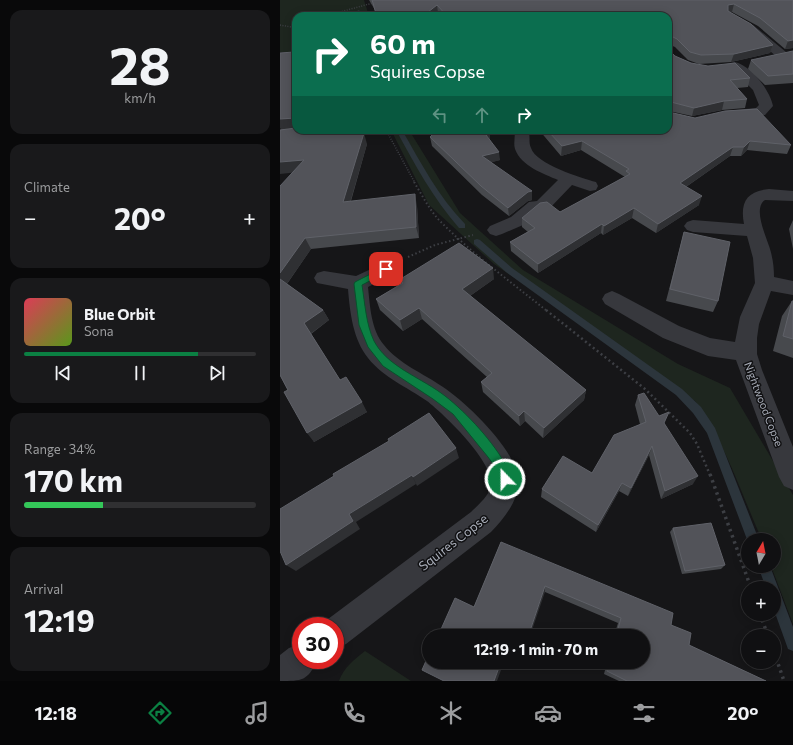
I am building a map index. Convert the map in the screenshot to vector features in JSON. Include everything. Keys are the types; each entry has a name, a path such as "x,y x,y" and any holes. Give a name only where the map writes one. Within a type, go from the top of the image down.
{"street":[{"path":"739,21 788,54"},
{"path":"764,59 788,54"},
{"path":"717,116 760,112 766,106 765,98 760,89 729,67 750,62"},
{"path":"523,134 522,148 525,153 543,166 569,179 590,186"},
{"path":"496,230 517,221 535,206 542,206 569,179"},
{"path":"793,196 771,194 761,195 755,198 752,205 754,231 762,254 765,283 793,288"},
{"path":"693,226 754,231"},
{"path":"324,278 358,284 386,269"},
{"name":"Nightwood Copse","path":"765,283 748,321 745,338 746,353 749,368 788,468 793,477"},
{"name":"Squires Copse","path":"344,626 481,522 499,502 505,479 501,466 492,453 456,411 437,396 386,363 375,350 364,325 358,284"},
{"name":"Nightwood Copse","path":"612,299 671,332 708,347 746,353"},
{"path":"280,676 292,667"}],"path":[{"path":"332,12 379,2"},
{"path":"280,25 292,27"},
{"path":"388,134 428,206 439,220 525,295 645,389 690,433 708,468 748,581"},
{"path":"386,269 423,250 458,238 496,230"},
{"path":"780,669 784,681"}],"shaded area":[{"path":"280,0 364,0 368,12 292,12 292,52 280,52"},
{"path":"393,134 411,134 460,213 523,270 678,364 730,388 793,495 793,624 781,592 781,581 777,581 774,573 781,573 781,533 759,533 724,451 706,417 695,401 494,264 429,205"},
{"path":"365,651 411,681 339,681 341,676 353,661"}],"building":[{"path":"372,0 793,0 793,40 788,41 760,18 734,4 728,5 728,11 751,24 773,45 734,54 701,55 690,52 677,39 672,36 672,12 443,12 437,5 428,12 375,12"},
{"path":"793,51 793,74 768,76 751,60"},
{"path":"292,52 292,118 280,119 280,53"},
{"path":"672,53 675,56 691,63 708,66 735,63 750,78 730,80 747,99 724,101 694,108 672,102"},
{"path":"757,109 791,145 750,141 744,147 733,147 680,183 702,196 658,224 634,208 604,226 602,224 538,264 510,242 535,228 522,218 540,203 547,202 560,212 630,174 626,171 629,169 582,141 562,146 551,134 672,134 672,113 695,118 725,111"},
{"path":"292,128 292,134 364,134 343,202 415,194 416,227 305,238 280,273 280,186 304,160 280,162 280,130"},
{"path":"433,134 490,134 486,135 499,152 482,156 532,191 528,192 508,208 481,186 430,137"},
{"path":"684,232 730,242 718,301 670,289"},
{"path":"459,243 493,268 462,289 586,390 544,428 524,411 519,416 481,382 492,373 419,308 400,320 376,299 403,283 399,280"},
{"path":"280,279 323,310 304,323 340,380 346,377 362,402 307,433 284,392 288,390 280,375"},
{"path":"793,301 793,339 783,336"},
{"path":"644,393 659,416 669,412 664,423 698,476 665,491 652,446 631,488 622,483 598,525 542,489 563,456 592,473 614,435 646,422 638,395"},
{"path":"429,413 456,448 413,477 412,475 349,514 353,521 286,565 280,551 280,509 334,476 333,474 389,441 388,439"},
{"path":"711,523 725,565 685,571 673,528"},
{"path":"501,542 673,613 671,625 691,633 689,645 766,681 627,681 607,671 607,669 650,669 650,629 618,629 621,618 545,586 531,629 441,629 455,598 474,607"},
{"path":"498,669 494,681 444,681 422,670"}],"waterway":[{"path":"401,134 432,189 449,212 462,226"},
{"path":"477,242 509,270 679,392 697,410 711,431 750,533"},
{"path":"767,573 769,581"},
{"path":"781,612 793,644"}],"route":[{"path":"386,269 358,284 364,325 371,344 386,363 437,396 456,411 492,453 504,472 505,479"}]}
